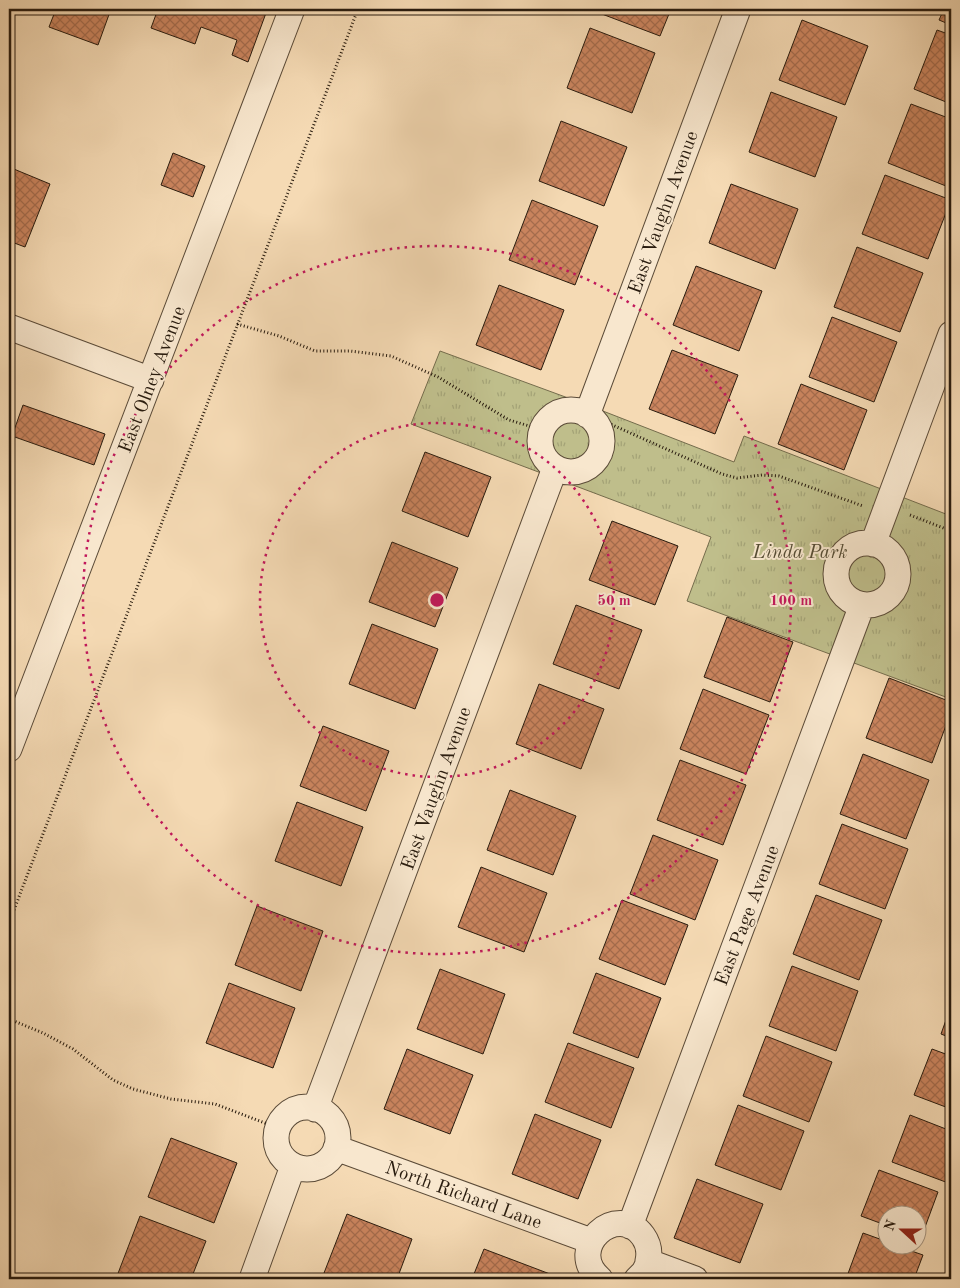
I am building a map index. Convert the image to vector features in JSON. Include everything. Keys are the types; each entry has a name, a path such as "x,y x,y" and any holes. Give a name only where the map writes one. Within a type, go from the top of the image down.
{"street":[{"name":"East Olney Avenue","path":"9,749 292,9"},
{"name":"East Vaughn Avenue","path":"592,420 738,9"},
{"path":"9,327 151,380"},
{"path":"873,544 951,334"},
{"path":"572,411 592,420 602,437 599,455 594,462 585,469 574,472 555,468 545,457 542,450 541,439 548,421 561,412 572,411"},
{"name":"East Vaughn Avenue","path":"315,1109 555,468"},
{"path":"864,544 873,544 883,548 891,555 898,573 897,580 892,591 884,599 874,604 862,604 848,599 843,593 838,583 836,571 840,560 850,549 864,544"},
{"name":"East Page Avenue","path":"630,1226 862,604"},
{"path":"304,1108 315,1109 328,1116 335,1126 336,1148 330,1158 317,1167 302,1169 285,1160 279,1151 276,1139 278,1128 284,1118 293,1111 304,1108"},
{"name":"North Richard Lane","path":"336,1148 591,1241"},
{"path":"252,1279 294,1166"},
{"path":"600,1279 594,1274 589,1263 588,1252 591,1241 598,1232 616,1224 630,1226 640,1233 647,1242 648,1261 643,1271 695,1279"}],"path":[{"path":"9,922 358,9"},
{"path":"237,324 279,336 315,351 391,356 438,377 509,420 543,430"},
{"path":"592,420 606,422 722,474 738,478 762,475 779,476 867,508 887,507 951,531"},
{"path":"9,1020 43,1033 66,1045 113,1080 133,1089 171,1099 215,1104 278,1128"}],"green space":[{"name":"Linda Park","path":"440,351 590,406 734,462 744,436 951,516 951,699 687,601 711,537 411,424"}],"building":[{"path":"56,9 111,9 98,45 49,27"},
{"path":"158,9 255,9 266,13 248,62 232,55 237,40 201,27 195,44 151,28"},
{"path":"595,9 671,9 660,36 594,11"},
{"path":"944,9 951,9 951,25 939,20"},
{"path":"802,20 868,46 845,105 779,80"},
{"path":"590,28 655,53 632,113 567,88"},
{"path":"937,30 951,35 951,104 914,89"},
{"path":"771,92 837,117 815,177 749,152"},
{"path":"911,104 951,119 951,188 888,163"},
{"path":"561,121 627,147 604,206 539,181"},
{"path":"173,153 205,166 193,197 161,185"},
{"path":"9,167 50,184 25,247 9,241"},
{"path":"885,175 951,200 928,259 862,234"},
{"path":"731,184 798,209 775,269 709,243"},
{"path":"532,200 598,226 575,285 509,260"},
{"path":"857,247 923,273 900,332 834,307"},
{"path":"696,266 762,291 739,351 673,325"},
{"path":"499,285 564,310 541,370 476,345"},
{"path":"832,317 897,342 874,402 809,377"},
{"path":"672,350 738,375 715,434 649,409"},
{"path":"801,384 867,410 844,470 778,444"},
{"path":"23,405 105,434 94,465 12,436"},
{"path":"425,452 491,477 468,537 402,511"},
{"path":"612,521 678,546 655,605 589,580"},
{"path":"392,542 458,568 435,627 369,602"},
{"path":"576,605 642,630 619,689 553,664"},
{"path":"727,617 793,642 770,702 704,677"},
{"path":"372,624 438,649 415,709 349,684"},
{"path":"889,678 951,702 951,712 932,763 866,738"},
{"path":"539,684 604,709 581,769 516,744"},
{"path":"703,689 769,715 746,774 680,749"},
{"path":"323,726 389,751 366,811 300,786"},
{"path":"863,754 929,780 906,839 840,814"},
{"path":"680,760 746,785 723,845 657,820"},
{"path":"510,790 576,816 553,875 487,850"},
{"path":"297,802 363,827 341,886 275,861"},
{"path":"842,824 908,849 885,909 819,884"},
{"path":"653,835 718,860 695,920 630,894"},
{"path":"481,867 547,893 524,952 458,927"},
{"path":"816,895 882,920 859,980 793,954"},
{"path":"622,900 688,925 665,985 599,959"},
{"path":"257,906 323,931 301,991 235,965"},
{"path":"792,966 858,991 836,1051 769,1026"},
{"path":"440,969 505,994 483,1054 417,1029"},
{"path":"596,973 661,998 638,1058 573,1033"},
{"path":"229,983 295,1008 273,1068 206,1043"},
{"path":"951,1006 951,1038 941,1034"},
{"path":"766,1036 832,1062 809,1122 743,1096"},
{"path":"568,1043 634,1068 611,1128 545,1102"},
{"path":"407,1049 473,1075 450,1134 384,1109"},
{"path":"932,1049 951,1056 951,1109 914,1095"},
{"path":"738,1105 804,1131 781,1190 715,1165"},
{"path":"535,1114 601,1140 578,1199 512,1174"},
{"path":"910,1115 951,1131 951,1184 892,1162"},
{"path":"171,1138 237,1163 214,1223 148,1197"},
{"path":"879,1170 938,1192 928,1219 928,1206 878,1206 878,1222 861,1216"},
{"path":"697,1179 763,1204 740,1263 674,1238"},
{"path":"347,1214 412,1239 397,1279 339,1279 324,1273"},
{"path":"140,1216 206,1241 191,1279 127,1279 117,1276"},
{"path":"863,1233 878,1238 878,1256 923,1256 914,1279 846,1279"},
{"path":"484,1249 550,1274 548,1279 472,1279"}]}
